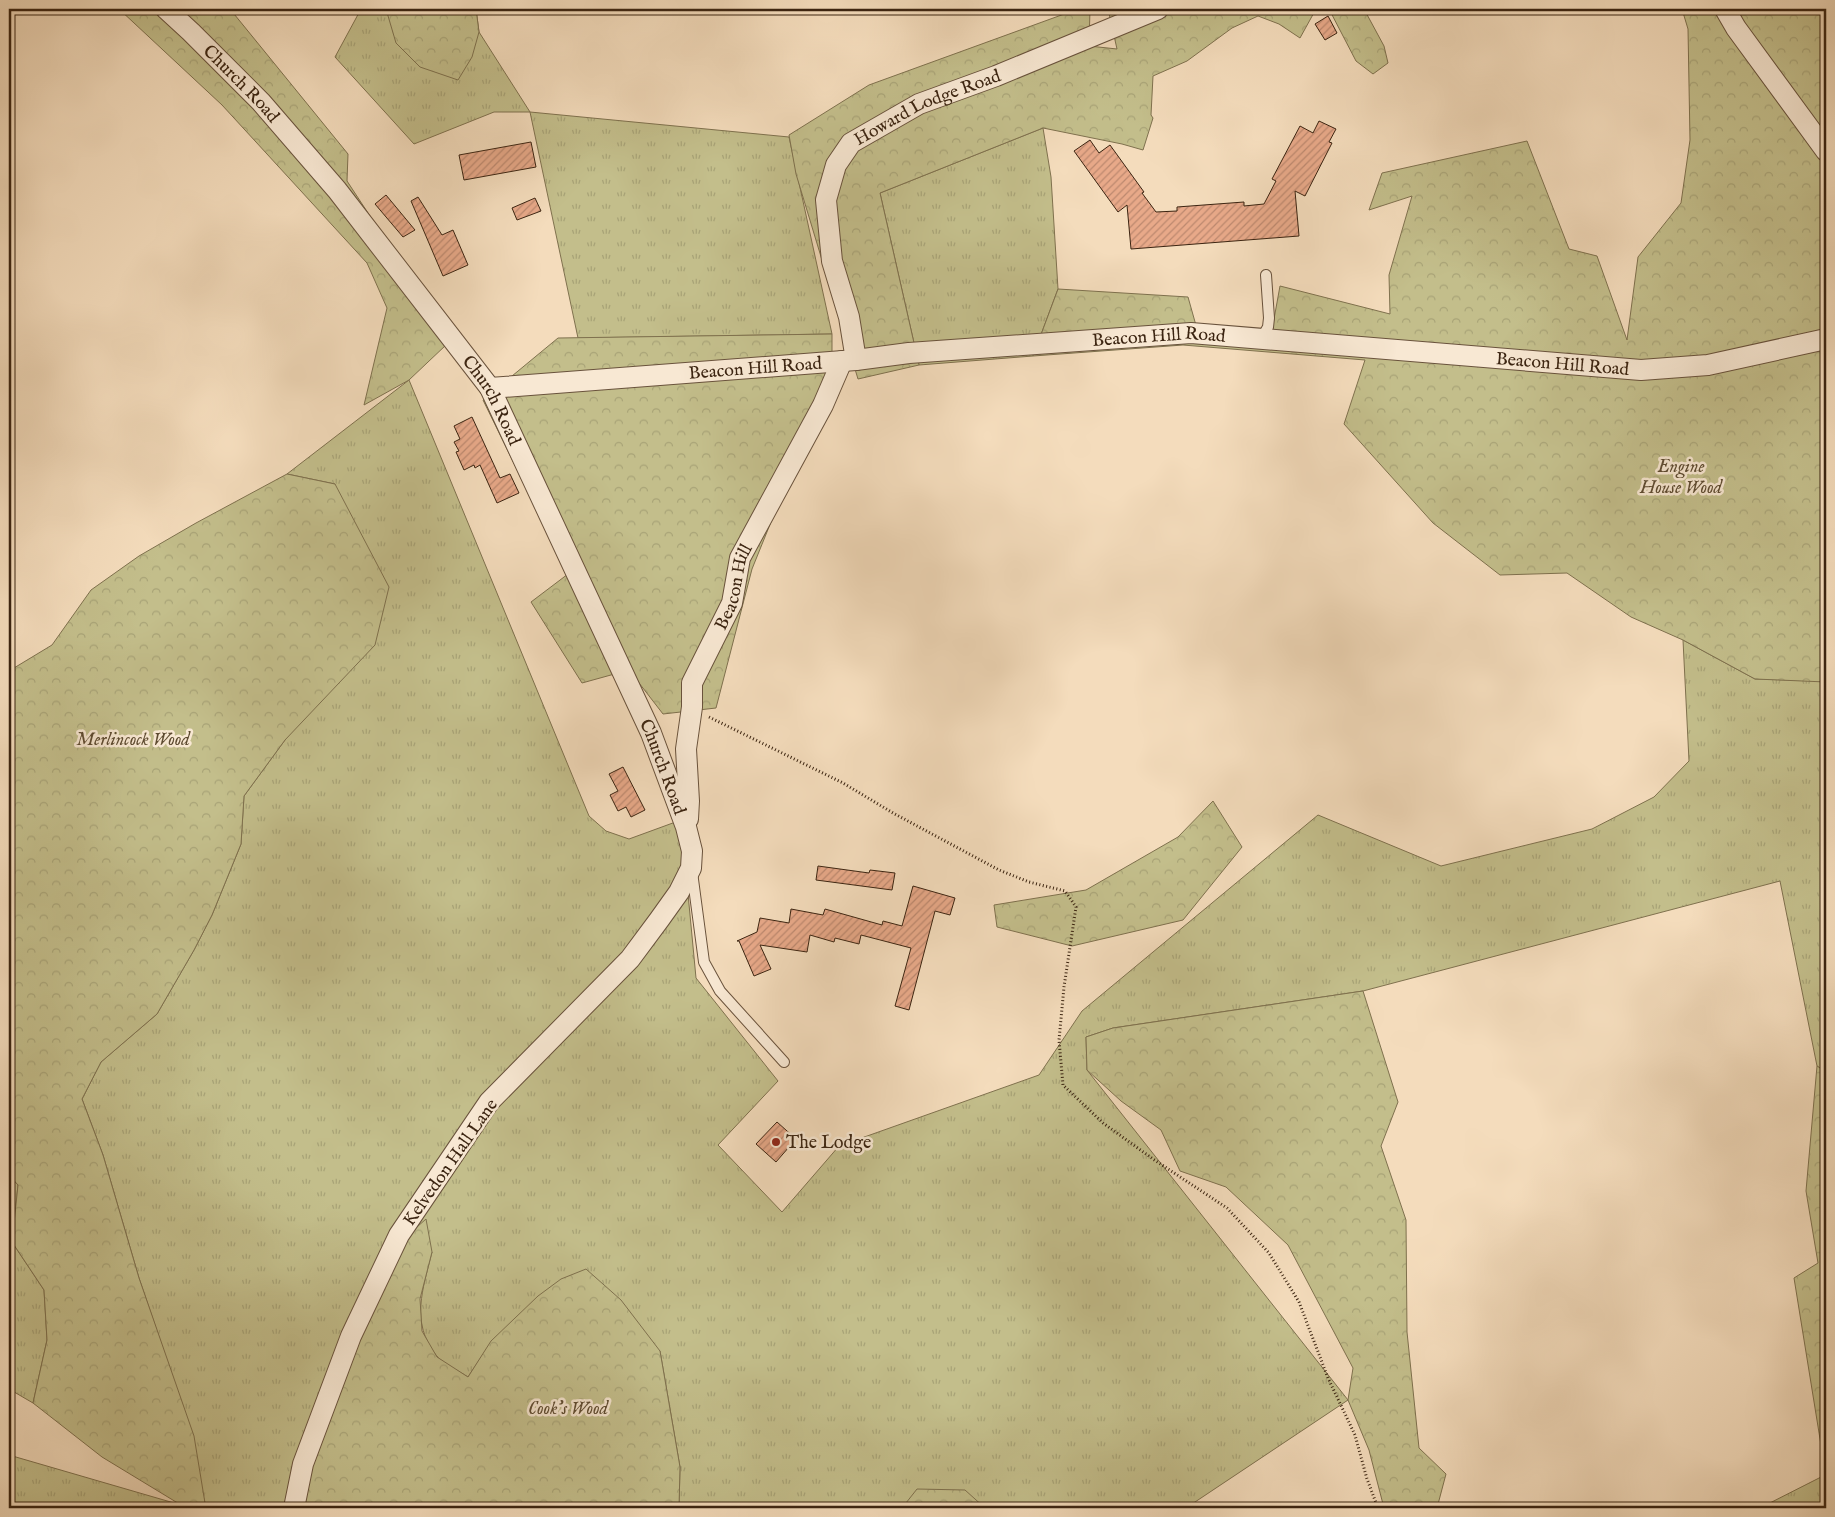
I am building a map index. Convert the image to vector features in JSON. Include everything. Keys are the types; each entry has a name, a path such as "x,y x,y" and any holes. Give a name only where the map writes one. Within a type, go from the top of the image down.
{"street":[{"name":"Church Road","path":"166,9 192,32 261,102 337,190 490,388 651,733 686,828 692,851 693,860 691,868"},
{"name":"Howard Lodge Road","path":"849,360 849,317 832,261 826,200 836,165 851,142 919,104 996,76 1158,9"},
{"path":"1725,9 1736,28 1826,151"},
{"name":"Beacon Hill Road","path":"490,388 849,360 909,352 1191,333 1641,370 1708,365 1826,339"},
{"name":"Beacon Hill","path":"686,828 689,808 686,749 692,707 692,683 732,603 740,558 849,360"},
{"name":"Kelvedon Hall Lane","path":"294,1508 303,1464 351,1336 399,1234 489,1102 630,958 678,892 691,868"}],"lane":[{"path":"1261,339 1268,327 1269,318 1266,275"},
{"path":"691,868 704,962 720,991 784,1062"}],"path":[{"path":"692,707 843,783 893,813 999,870 1029,882 1065,891 1076,907 1064,987 1059,1040 1063,1085 1103,1123 1227,1208 1269,1253 1300,1302 1328,1378 1355,1435 1366,1479 1378,1508"}],"green space":[{"path":"119,9 230,9 348,154 347,181 410,277 446,345 409,380 364,405 387,308 367,263 222,105"},
{"path":"361,9 476,9 479,32 530,112 494,112 414,144 335,57"},
{"path":"386,9 476,9 479,32 472,57 458,80 420,67 396,43"},
{"path":"1078,9 1090,9 1089,46 1117,49 1108,9 1157,9 1159,13 1169,9 1316,9 1300,38 1279,24 1258,16 1232,28 1187,61 1153,76 1151,115 1153,118 1143,150 1043,128 880,193 919,365 858,379 796,174 789,135 869,85"},
{"path":"1329,9 1364,9 1384,46 1388,63 1373,74 1356,61"},
{"name":"Engine House Wood","path":"1682,9 1826,9 1826,682 1755,679 1683,640 1631,617 1567,573 1500,575 1433,523 1344,424 1365,360 1183,345 1033,356 1058,289 1188,297 1197,329 1272,330 1280,286 1390,314 1389,275 1412,196 1369,210 1382,173 1527,141 1569,249 1597,256 1627,340 1638,257 1681,203 1690,140 1688,29"},
{"path":"530,112 789,137 832,334 578,338"},
{"path":"1043,128 1051,177 1058,289 1033,356 919,365 880,193"},
{"path":"832,334 832,371 752,569 716,708 663,714 629,670 582,683 531,602 568,574 483,400 558,338"},
{"path":"409,380 589,816 606,831 629,839 681,820 696,978 778,1081 718,1145 782,1212 839,1146 1039,1075 1082,1011 1318,815 1441,866 1592,829 1654,797 1689,761 1683,640 1755,679 1826,681 1826,1072 1817,1066 1780,881 1363,991 1113,1028 1086,1037 1087,1070 1348,1400 1186,1508 679,1508 680,1467 660,1351 492,1341 468,1377 436,1355 428,1343 423,1330 421,1318 422,1292 432,1252 298,1508 9,1508 9,1455 181,1505 205,1503 163,1349 139,1278 103,1155 82,1099 101,1062 157,1014 194,950 212,915 241,844 244,796 285,740 335,484 287,474"},
{"name":"Merlincock Wood","path":"287,474 335,484 389,587 375,645 285,740 244,796 241,844 212,915 194,950 157,1014 101,1062 82,1099 103,1155 139,1278 194,1436 205,1503 181,1505 102,1457 33,1403 47,1340 44,1290 12,1242 18,1185 9,1175 9,671 52,645 91,590 139,556"},
{"path":"1213,801 1242,847 1183,920 1072,946 997,927 994,905 1086,890 1178,837"},
{"path":"1363,991 1398,1102 1381,1146 1406,1220 1407,1332 1419,1448 1446,1474 1437,1508 1384,1508 1369,1450 1348,1400 1353,1368 1288,1245 1226,1187 1180,1171 1161,1130 1121,1101 1087,1070 1086,1037 1113,1028"},
{"path":"1817,1066 1826,1072 1826,1476 1794,1278 1818,1263 1806,1191"},
{"path":"9,1175 18,1185 12,1242 44,1290 47,1340 33,1403 9,1389"},
{"name":"Cook's Wood","path":"426,1219 432,1252 420,1299 422,1331 437,1357 468,1377 491,1341 538,1296 561,1279 586,1269 621,1300 660,1351 680,1467 679,1508 298,1508 305,1468 400,1242"},
{"path":"1825,1475 1826,1508 1760,1508"},
{"path":"917,1489 965,1490 985,1508 902,1508"}],"building":[{"path":"1328,16 1337,33 1325,40 1315,24"},
{"path":"1319,121 1336,129 1329,142 1332,143 1305,196 1295,191 1299,236 1131,249 1127,205 1118,212 1074,151 1090,140 1099,153 1110,145 1156,212 1177,211 1177,207 1244,202 1244,206 1264,204 1276,181 1272,179 1300,126 1313,133"},
{"path":"531,142 536,167 464,180 459,155"},
{"path":"386,195 415,230 403,237 375,204"},
{"path":"418,197 442,235 453,230 468,265 443,276 411,201"},
{"path":"535,198 541,211 517,220 512,208"},
{"path":"472,417 500,478 510,474 519,493 497,503 480,465 475,468 474,465 464,470 456,452 459,451 454,442 460,439 454,426"},
{"path":"623,767 645,810 631,817 626,807 618,811 610,795 618,791 609,774"},
{"path":"818,866 869,873 870,870 895,873 892,890 816,880"},
{"path":"913,886 955,898 950,915 935,911 909,1010 895,1006 911,948 861,935 859,944 835,938 834,942 810,935 807,952 760,945 771,969 754,976 739,941 737,941 757,932 760,918 789,923 791,909 823,915 825,909 882,925 883,921 902,926"},
{"name":"The Lodge","path":"777,1122 796,1139 776,1162 756,1144"}],"place":[{"name":"The Lodge","path":"776,1142"}]}
